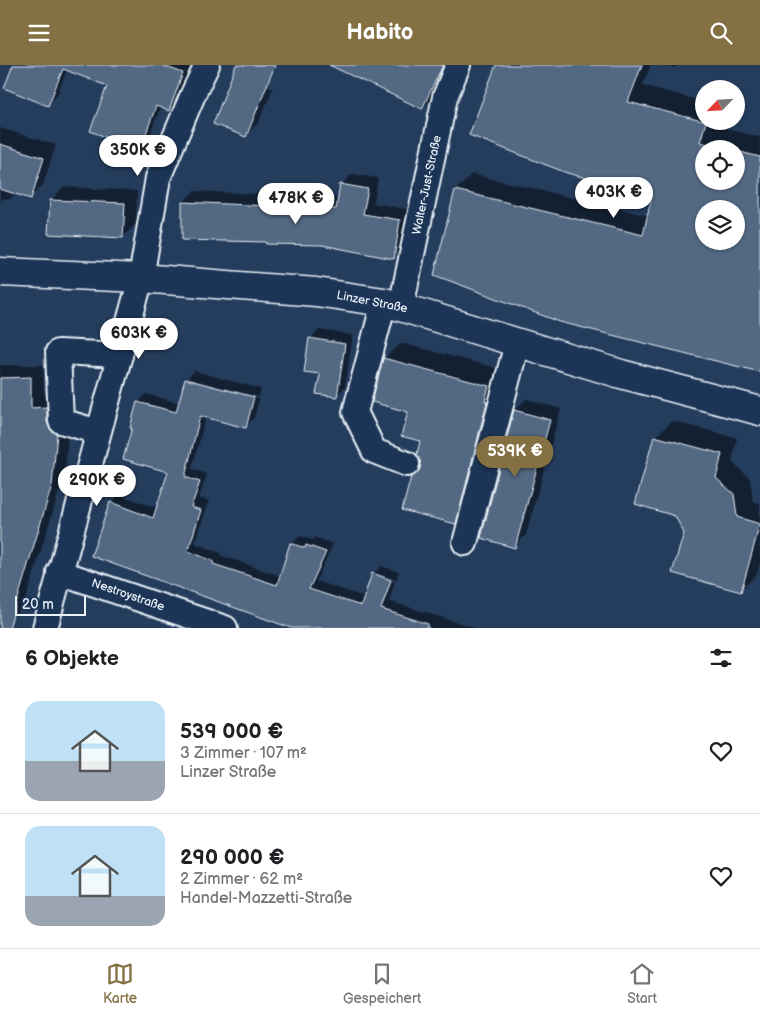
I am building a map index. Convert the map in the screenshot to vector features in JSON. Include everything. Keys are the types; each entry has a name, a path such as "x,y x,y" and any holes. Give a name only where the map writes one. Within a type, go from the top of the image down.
{"main road":[{"name":"Linzer Straße","path":"1,271 141,277 316,292 393,305 621,374 760,411"}],"street":[{"path":"45,628 141,277 158,178 207,65"},
{"name":"Walter-Just-Straße","path":"406,464 374,451 355,412 393,305 445,97 458,65"},
{"path":"465,543 517,343"},
{"path":"98,432 61,421 58,352 120,355"},
{"name":"Nestroystraße","path":"60,572 225,628"}],"building":[{"path":"13,65 161,65 183,73 169,111 156,106 140,150 90,131 107,86 63,69 48,106 4,88"},
{"path":"236,65 275,65 246,137 213,124"},
{"path":"329,65 443,65 422,109"},
{"path":"496,65 642,65 628,102 695,119 695,130 704,130 701,140 695,140 695,190 745,190 745,153 760,157 760,372 560,322 434,275 455,190 643,235 652,195 567,173 469,135"},
{"path":"0,144 44,158 31,199 0,189"},
{"path":"340,184 368,189 363,214 400,220 394,259 322,245 182,240 182,202 336,209"},
{"path":"50,200 125,203 123,238 48,234"},
{"path":"309,338 345,344 337,397 316,394 320,374 304,372"},
{"path":"383,358 489,386 485,401 487,402 456,524 402,510 411,477 420,469 420,461 417,454 420,441 401,436 408,412 372,402"},
{"path":"31,377 31,408 47,407 47,422 50,429 57,434 52,485 9,628 0,628 0,378"},
{"path":"185,379 254,397 246,428 200,416 185,477 200,482 191,507 201,510 188,551 213,561 213,564 277,585 290,543 305,548 306,545 326,552 309,589 361,606 372,573 391,580 381,609 428,624 428,628 291,628 91,556 110,502 153,518 168,472 123,459 132,428 130,428 137,402 176,412"},
{"path":"514,410 550,420 515,548 481,538"},
{"path":"654,436 722,454 716,478 734,494 737,517 760,524 741,592 672,573 684,533 675,516 635,504"}]}
